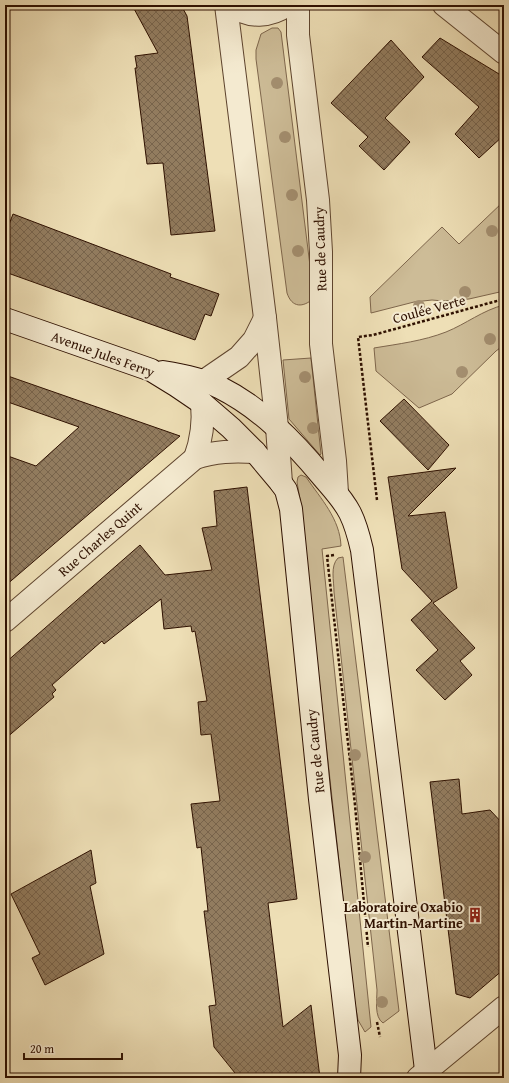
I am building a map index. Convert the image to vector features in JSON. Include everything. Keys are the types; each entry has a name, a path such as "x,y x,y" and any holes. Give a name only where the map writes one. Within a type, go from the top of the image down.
{"main road":[{"name":"Rue de Caudry","path":"226,5 266,318 281,483 286,490 291,508 320,799 350,1055 349,1078"},
{"path":"232,5 247,13 261,15 274,12 287,5"},
{"name":"Rue de Caudry","path":"298,5 298,35 321,228 321,344 335,461 337,493"},
{"path":"444,5 504,53"},
{"path":"204,381 239,357 254,340 266,318"},
{"name":"Avenue Jules Ferry","path":"5,319 151,370 202,403 231,428 255,452 281,483"},
{"path":"151,370 204,381 245,402 277,426 337,493 350,512 362,550 417,1004 424,1075"},
{"path":"195,458 200,446 203,428 204,419 202,403"},
{"name":"Rue Charles Quint","path":"5,621 195,458 215,452 255,452"},
{"path":"424,1075 504,1007"}],"path":[{"name":"Coulée Verte","path":"377,501 358,337 380,333 504,299"},
{"path":"327,556 355,805 368,948"},
{"path":"377,1022 380,1037"}],"shaded area":[{"path":"272,28 278,28 281,32 314,298 302,305 292,302 287,293 256,59 256,50 261,34"},
{"path":"504,201 504,291 469,299 414,302 371,313 370,297 442,227 459,244"},
{"path":"504,305 504,345 452,394 419,408 376,371 374,348 428,338 453,329 489,310"},
{"path":"311,358 320,455 289,419 283,360"},
{"path":"301,475 306,477 329,510 340,536 341,546 322,549 371,1027 365,1032 358,1020 354,998 307,570 302,511 297,482 298,477"},
{"path":"343,557 399,1011 383,1023 378,1017 377,1013 377,990 334,592 334,565 338,558"}],"building":[{"path":"132,5 181,5 187,16 215,231 171,235 163,163 147,164 135,68 137,68 135,56 158,53"},
{"path":"440,38 504,77 504,135 479,158 455,134 479,107 422,57"},
{"path":"391,40 424,77 385,118 410,142 384,170 359,146 368,137 331,103"},
{"path":"13,214 171,274 170,277 219,294 211,316 205,314 195,340 5,272 5,235"},
{"path":"5,375 180,436 5,586 5,455 36,466 79,427 5,401"},
{"path":"404,399 449,445 428,470 380,421"},
{"path":"456,468 408,516 445,512 457,588 433,603 475,648 460,661 472,675 445,700 416,670 438,650 411,620 432,601 402,569 388,477"},
{"path":"247,487 297,899 268,903 283,1027 311,1005 320,1078 239,1078 214,1047 209,1006 216,1005 204,911 208,911 201,847 197,848 191,804 220,801 211,734 201,735 198,702 207,701 195,631 192,632 191,626 164,629 161,599 104,644 102,641 52,685 56,690 52,694 54,697 5,739 5,663 140,545 165,575 212,570 202,528 217,526 214,491"},
{"path":"459,779 462,814 490,810 504,825 504,969 470,998 456,994 430,782"},
{"path":"91,850 96,883 90,886 104,954 45,985 32,958 40,954 11,894"}],"place":[{"name":"Laboratoire Oxabio Martin-Martine","path":"475,915"}]}
